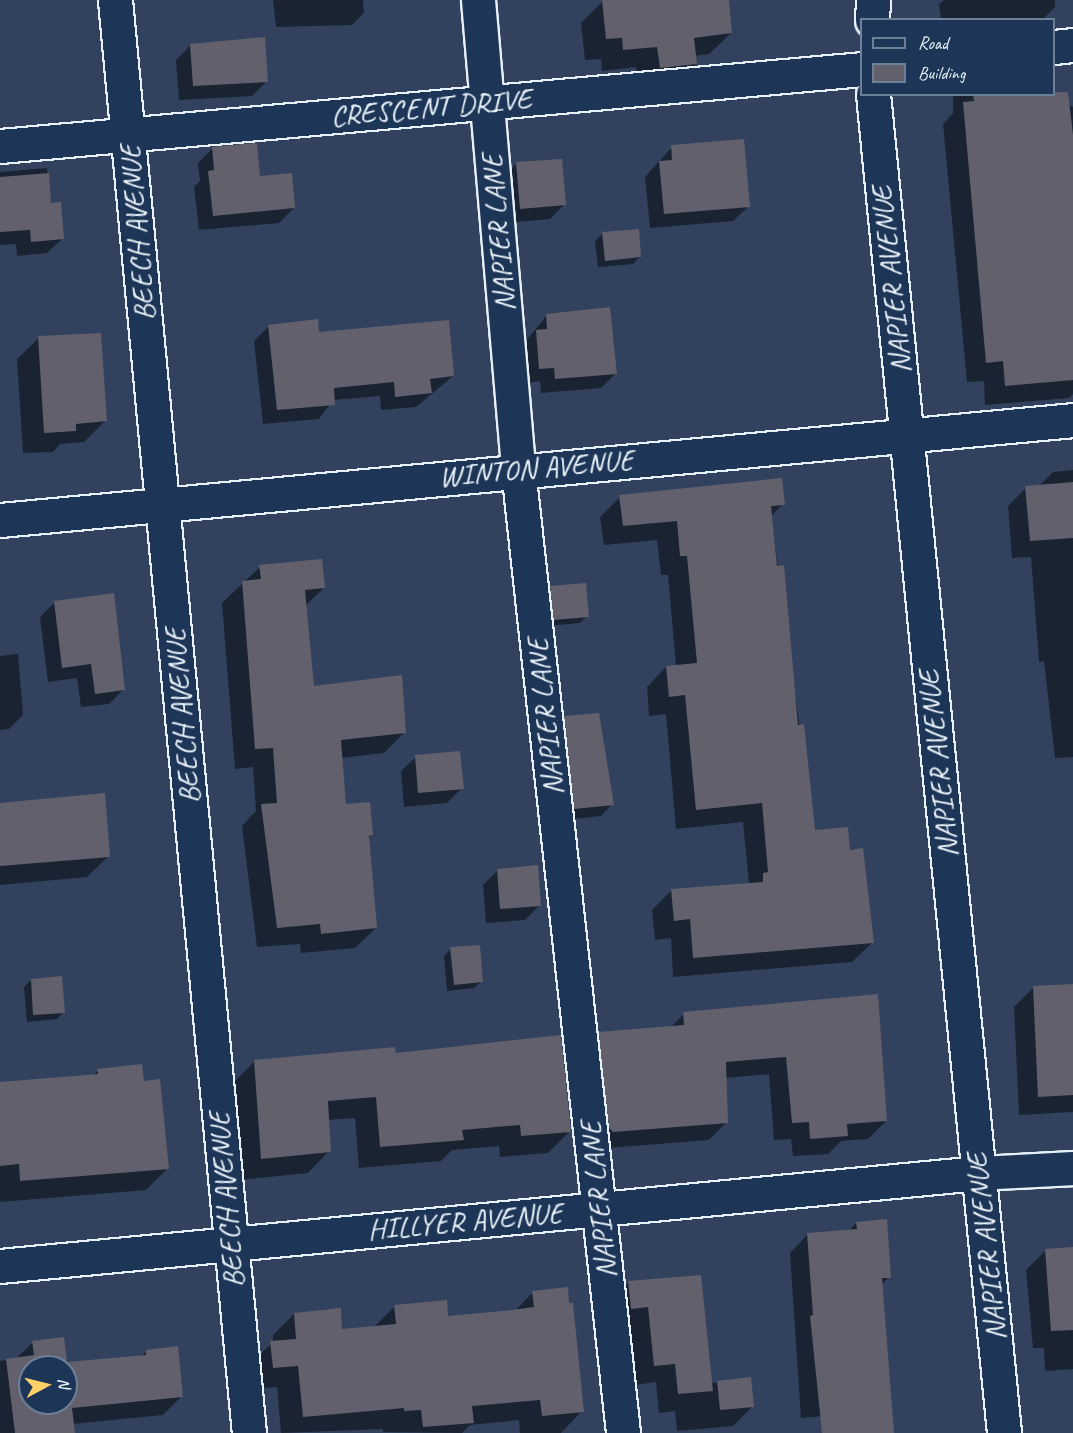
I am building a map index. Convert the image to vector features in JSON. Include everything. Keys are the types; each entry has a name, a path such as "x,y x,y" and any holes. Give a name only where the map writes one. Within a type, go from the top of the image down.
{"street":[{"name":"BEECH AVENUE","path":"115,0 249,1433"},
{"name":"NAPIER LANE","path":"478,0 518,469 623,1433"},
{"path":"872,18 873,0"},
{"path":"1055,47 1073,45"},
{"name":"CRESCENT DRIVE","path":"0,146 860,69"},
{"name":"NAPIER AVENUE","path":"873,96 1004,1433"},
{"name":"WINTON AVENUE","path":"0,520 518,469 907,437 1073,420"},
{"name":"HILLYER AVENUE","path":"0,1266 230,1242 978,1173 1073,1168"}],"building":[{"path":"602,0 729,0 732,33 694,38 697,64 660,68 657,47 623,50 622,38 606,39"},
{"path":"265,37 268,82 193,86 190,44"},
{"path":"1055,92 1068,92 1073,135 1073,380 1005,386 1003,361 986,363 963,102 974,101 973,96 1055,96"},
{"path":"744,139 750,207 664,214 659,161 672,160 671,145"},
{"path":"257,143 260,176 292,173 295,208 213,216 208,171 214,170 212,147"},
{"path":"562,159 566,205 520,209 516,162"},
{"path":"49,173 51,203 61,202 64,239 31,242 30,230 0,232 0,177"},
{"path":"639,229 641,257 605,261 602,232"},
{"path":"610,307 617,374 555,379 554,368 539,369 536,330 547,329 546,314"},
{"path":"318,319 319,332 449,320 454,376 430,379 432,393 395,397 394,382 334,388 335,405 277,410 268,325"},
{"path":"101,333 107,421 76,424 76,431 44,433 38,336"},
{"path":"782,478 785,505 771,506 777,566 784,565 798,725 804,724 815,830 848,827 850,850 863,848 874,943 693,958 690,919 674,921 671,889 763,882 763,873 768,872 762,803 696,810 685,695 669,697 666,666 697,663 687,556 680,556 677,521 623,526 619,495"},
{"path":"1073,482 1073,538 1030,541 1025,486"},
{"path":"322,559 325,588 305,590 314,686 402,675 406,733 341,740 346,804 370,802 373,835 369,836 377,928 321,934 320,924 277,928 261,804 277,803 273,748 255,749 242,581 261,579 259,565"},
{"path":"586,583 589,617 553,620 550,586"},
{"path":"114,593 125,690 95,694 91,664 62,668 54,601"},
{"path":"599,713 614,805 574,809 564,716"},
{"path":"460,751 464,789 418,793 415,755"},
{"path":"105,793 110,857 0,866 0,803"},
{"path":"538,865 541,906 500,909 497,869"},
{"path":"480,945 483,982 454,985 450,947"},
{"path":"62,976 65,1013 33,1015 31,979"},
{"path":"1073,984 1073,1095 1038,1097 1033,986"},
{"path":"878,994 887,1121 847,1124 848,1136 810,1139 809,1122 792,1123 786,1057 726,1062 728,1123 613,1132 609,1128 598,1032 684,1025 683,1012"},
{"path":"561,1035 571,1132 521,1136 520,1125 462,1130 464,1140 380,1147 376,1097 328,1101 331,1152 261,1159 254,1060 395,1047 396,1053"},
{"path":"142,1064 144,1081 160,1079 169,1169 20,1181 19,1164 0,1166 0,1082 98,1074 97,1069"},
{"path":"887,1219 891,1278 882,1278 894,1433 822,1433 810,1316 813,1315 807,1233 857,1229 856,1222"},
{"path":"1073,1247 1073,1330 1051,1331 1045,1249"},
{"path":"701,1275 713,1391 678,1394 675,1364 654,1366 648,1307 631,1309 628,1281"},
{"path":"568,1287 569,1303 573,1303 584,1412 542,1416 540,1400 472,1406 474,1423 423,1427 421,1410 404,1411 404,1408 303,1417 298,1366 273,1368 270,1341 296,1339 294,1313 341,1308 342,1329 396,1324 394,1305 447,1300 448,1316 512,1310 534,1307 532,1291"},
{"path":"64,1337 66,1355 34,1355 32,1341"},
{"path":"178,1346 183,1397 78,1407 78,1361 146,1355 146,1350"},
{"path":"18,1357 18,1415 73,1415 75,1433 15,1433 6,1359"},
{"path":"751,1377 754,1407 720,1410 717,1381"}]}
